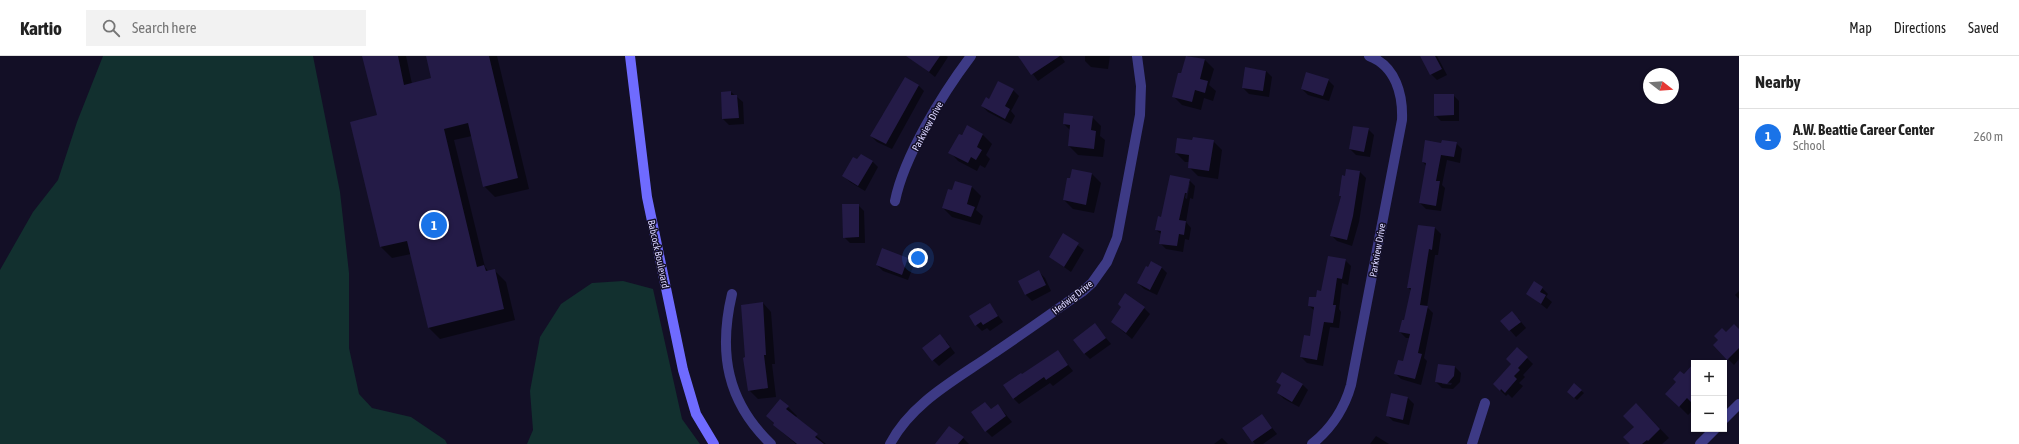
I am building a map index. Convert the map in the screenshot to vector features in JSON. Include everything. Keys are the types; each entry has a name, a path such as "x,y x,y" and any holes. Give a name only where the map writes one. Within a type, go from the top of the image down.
{"main road":[{"name":"Babcock Boulevard","path":"630,56 647,197 683,370 696,414 714,444"}],"street":[{"name":"Parkview Drive","path":"895,201 898,187 912,155 947,89 971,56"},
{"name":"Hedwig Drive","path":"890,444 902,425 921,406 948,385 1082,292 1092,283 1107,262 1117,238 1140,114 1142,86 1137,56"},
{"name":"Parkview Drive","path":"1312,444 1324,434 1340,413 1351,385 1402,120 1403,108 1398,85 1392,74 1382,64 1369,56"},
{"path":"732,294 725,336 730,378 735,396 743,412 754,428 771,444"},
{"path":"1472,444 1485,402"},
{"path":"1727,416 1739,404"},
{"path":"1700,444 1712,432"}],"green space":[{"path":"103,56 313,56 340,192 349,273 349,348 359,394 372,408 411,417 445,440 447,444 0,444 0,270 33,212 58,180 77,122"},
{"path":"623,281 653,289 682,419 700,444 527,444 533,430 530,391 540,337 561,304 592,283"}],"building":[{"path":"362,56 398,56 404,85 431,78 426,56 489,56 518,178 483,187 468,123 444,129 477,267 484,265 486,271 495,269 504,309 428,328 407,241 380,247 350,122 377,115"},
{"path":"906,56 940,56 929,72"},
{"path":"1018,56 1060,56 1031,75"},
{"path":"1186,56 1205,59 1200,79 1208,81 1205,93 1195,90 1192,102 1172,97 1178,73 1181,73"},
{"path":"1420,56 1435,56 1442,69 1430,75"},
{"path":"1245,67 1266,71 1263,91 1242,88"},
{"path":"1306,72 1329,79 1323,96 1301,89"},
{"path":"905,77 919,85 886,144 870,136"},
{"path":"998,81 1014,89 1005,106 1010,109 1005,119 981,106 986,97 989,99"},
{"path":"731,91 731,95 737,95 739,118 722,119 721,92"},
{"path":"1434,94 1454,94 1454,115 1434,116"},
{"path":"1064,113 1093,116 1091,130 1096,131 1094,149 1068,146 1070,125 1063,124"},
{"path":"967,125 983,134 977,147 982,150 976,160 971,157 968,163 948,153 959,134 962,135"},
{"path":"1353,126 1369,128 1364,152 1349,149"},
{"path":"1193,137 1214,140 1209,171 1188,168 1189,155 1175,153 1177,138 1192,140"},
{"path":"1425,140 1441,143 1442,140 1457,142 1454,157 1441,155 1436,181 1440,181 1436,206 1419,203 1426,163 1422,162"},
{"path":"861,154 873,161 858,186 842,176 853,157 857,159"},
{"path":"1072,169 1092,173 1086,205 1063,200 1067,178 1070,178"},
{"path":"1346,169 1360,171 1353,216 1347,240 1330,236 1341,196 1339,196 1342,175 1345,176"},
{"path":"1170,175 1190,179 1187,193 1185,193 1179,220 1186,221 1184,235 1179,234 1177,246 1159,244 1161,231 1155,230 1158,216 1161,217"},
{"path":"955,181 972,186 967,204 975,207 971,217 942,208 948,189 952,190"},
{"path":"842,204 859,204 859,237 843,238"},
{"path":"1418,225 1435,227 1432,250 1429,249 1420,305 1428,306 1418,353 1422,354 1415,379 1394,374 1398,360 1403,361 1410,334 1399,332 1402,320 1404,320 1411,288 1407,288"},
{"path":"1063,233 1079,243 1064,267 1049,257"},
{"path":"882,248 908,258 902,275 876,265"},
{"path":"1328,256 1346,259 1342,279 1337,278 1333,305 1336,305 1333,323 1324,322 1317,360 1300,357 1304,335 1310,336 1314,307 1308,306 1309,297 1316,297 1317,290 1321,291"},
{"path":"1151,261 1162,267 1150,290 1137,283 1146,266 1148,267"},
{"path":"1039,270 1046,285 1025,295 1018,281"},
{"path":"1534,281 1543,287 1540,292 1546,295 1541,304 1526,294"},
{"path":"1125,293 1145,307 1126,333 1111,322 1121,307 1118,304"},
{"path":"763,302 766,355 764,355 768,388 748,391 743,358 745,357 741,305"},
{"path":"990,303 998,316 983,325 981,322 975,326 969,316"},
{"path":"1512,311 1521,322 1509,331 1500,321"},
{"path":"1095,323 1106,338 1084,354 1073,340"},
{"path":"1734,324 1739,329 1739,348 1727,360 1713,345 1718,340 1714,336 1722,328 1726,332"},
{"path":"940,334 950,347 932,361 922,348"},
{"path":"1517,347 1528,357 1518,368 1520,370 1514,376 1517,379 1505,393 1501,389 1500,391 1493,384 1511,364 1506,359"},
{"path":"1058,350 1068,365 1046,380 1044,377 1013,399 1003,385"},
{"path":"1438,364 1455,366 1454,376 1447,384 1435,382"},
{"path":"1691,366 1691,402 1687,398 1679,407 1665,394 1676,382 1673,379 1680,371 1684,374"},
{"path":"1282,372 1303,384 1292,402 1277,393 1281,385 1276,382"},
{"path":"1574,383 1582,390 1574,398 1567,392"},
{"path":"1391,393 1408,397 1403,420 1386,416"},
{"path":"780,399 789,406 786,409 818,434 815,437 824,444 797,444 773,425 774,423 766,416"},
{"path":"985,402 991,409 998,404 1006,416 985,432 971,412"},
{"path":"1636,403 1660,429 1648,441 1647,440 1642,444 1630,444 1623,437 1634,427 1623,416"},
{"path":"1262,414 1272,428 1252,442 1242,428"},
{"path":"949,426 964,437 958,444 935,444"}],"place":[{"name":"A.W. Beattie Career Center","path":"434,225"}]}
